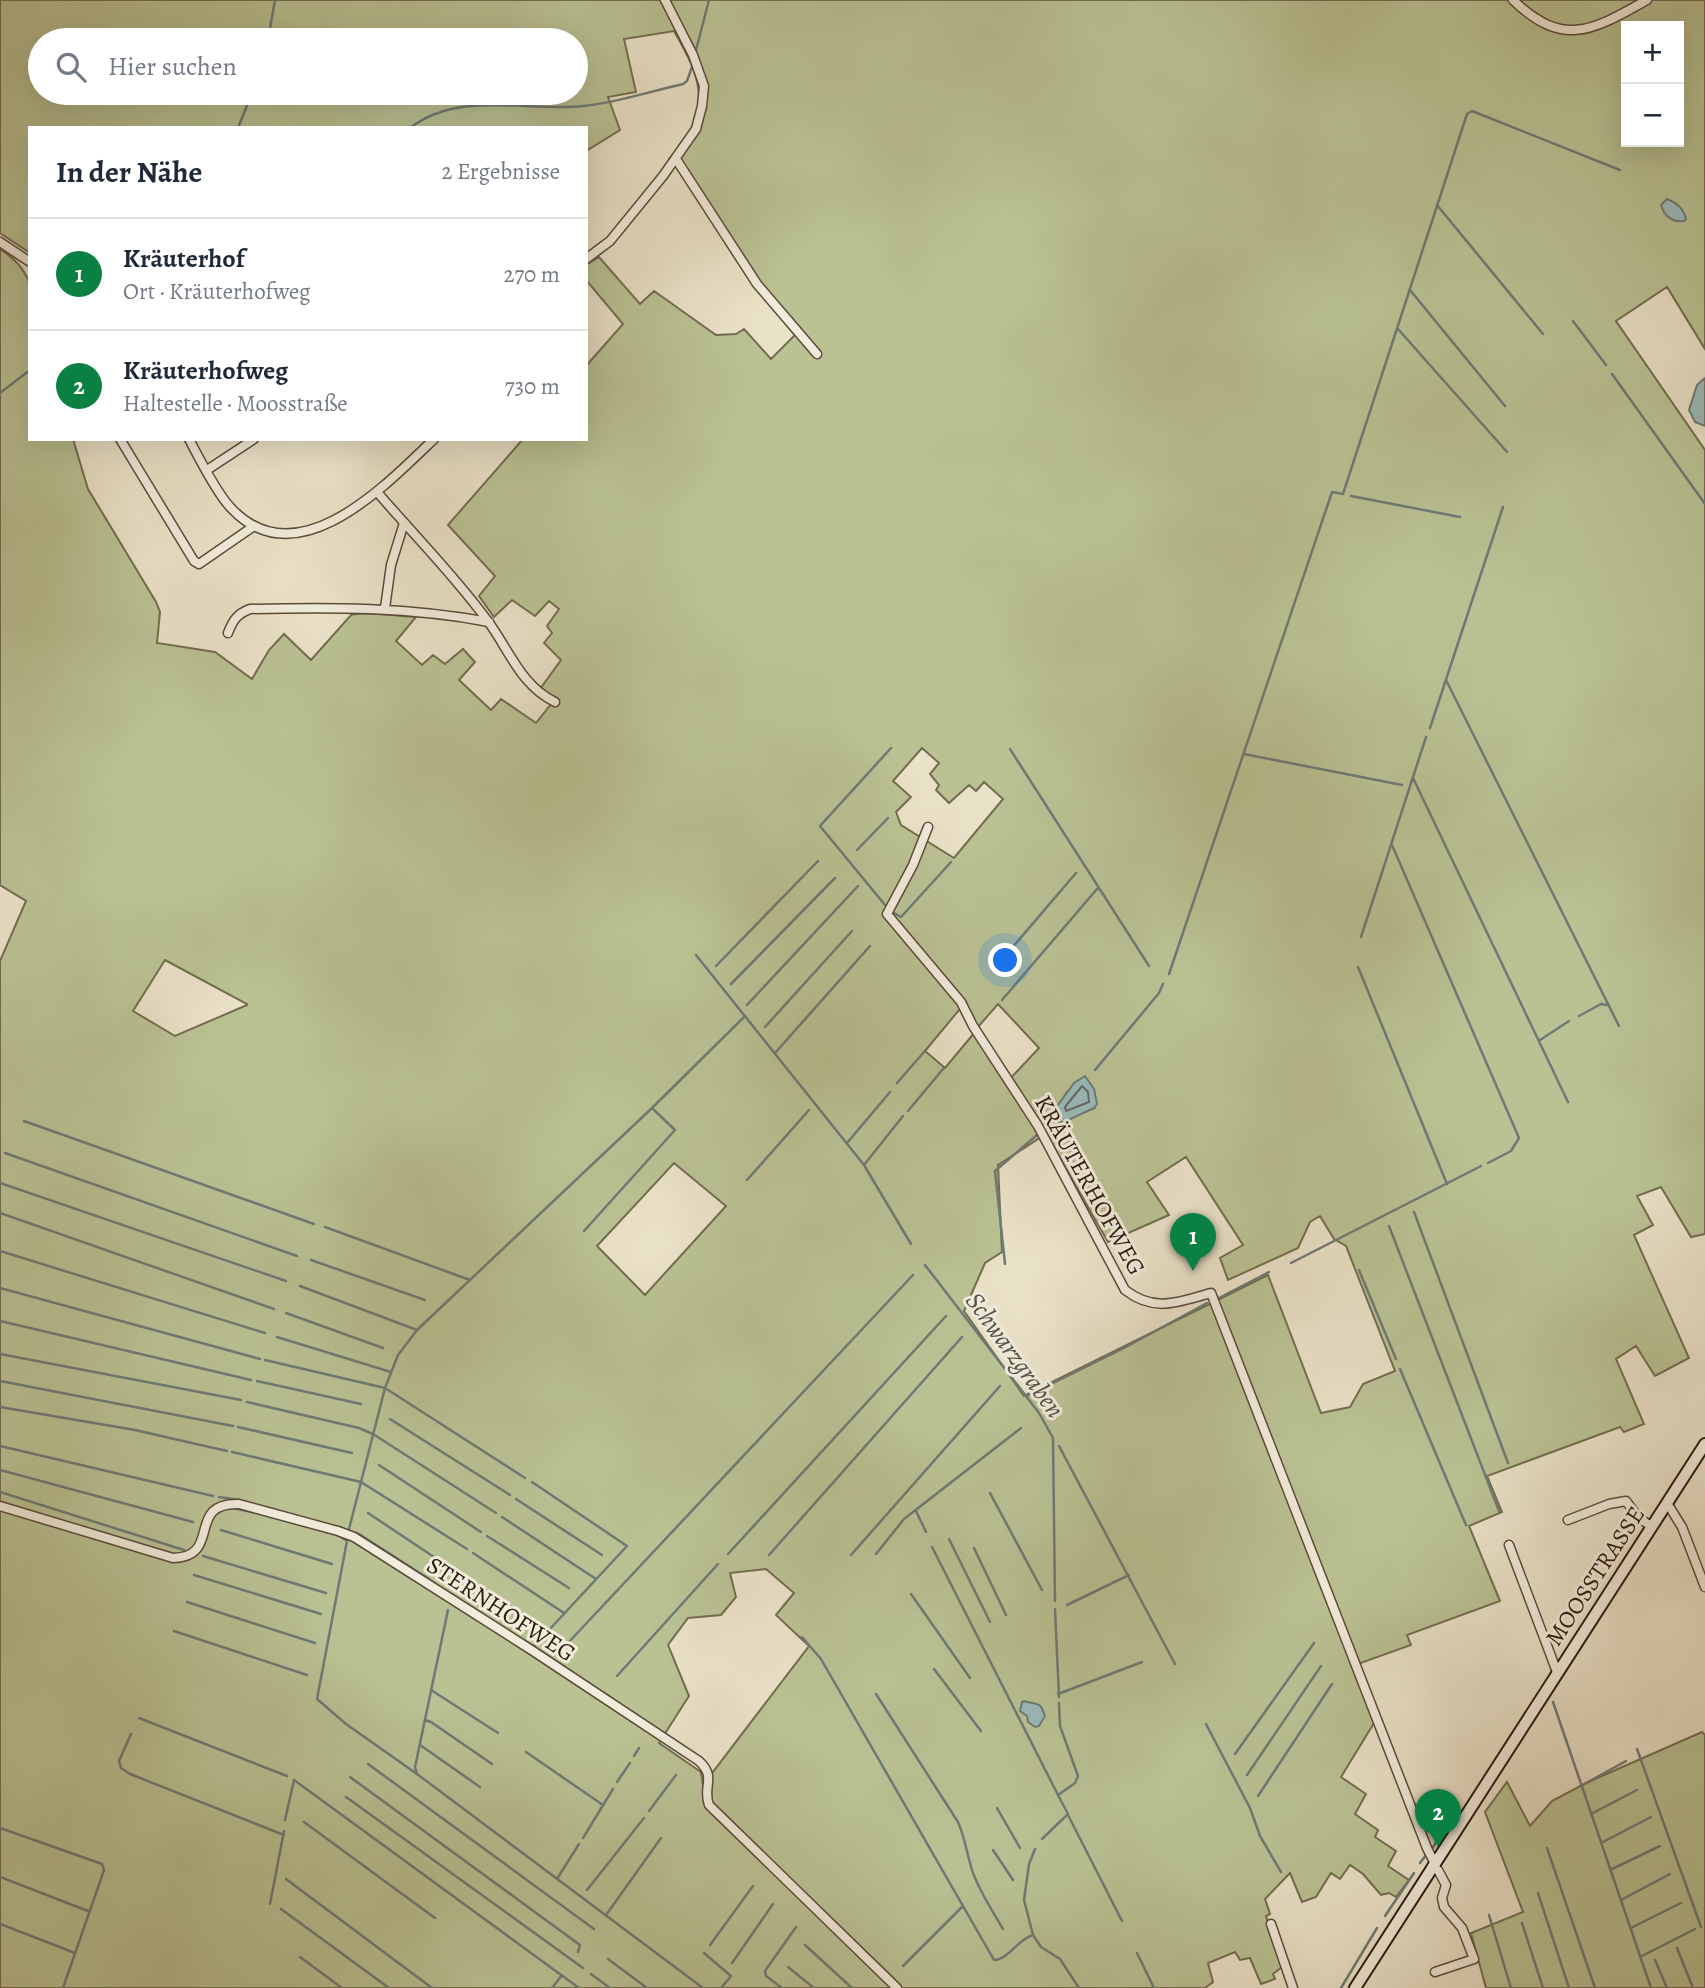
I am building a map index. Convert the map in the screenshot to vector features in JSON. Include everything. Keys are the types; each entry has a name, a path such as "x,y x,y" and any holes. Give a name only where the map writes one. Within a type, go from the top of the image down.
{"street":[{"path":"588,258 610,241 676,159 696,129 704,86 698,65 665,0"},
{"path":"1513,0 1545,24 1568,31 1595,27 1647,0"},
{"path":"676,159 757,284 817,354"},
{"path":"0,242 28,260"},
{"path":"121,441 194,561 199,564 209,559 254,526"},
{"path":"190,441 230,508 254,526 270,532 294,534 320,526 349,512 378,493 432,441"},
{"path":"206,470 251,441"},
{"path":"378,493 489,622 515,666 538,690 555,702"},
{"path":"385,608 391,565 404,523"},
{"path":"228,633 240,612 250,609 385,608 489,622"},
{"name":"KRÄUTERHOFWEG","path":"928,827 913,865 887,914 961,1002 973,1026 1038,1126 1125,1290 1137,1299 1157,1305 1211,1293 1433,1864"},
{"name":"MOOSSTRASSE","path":"1354,1988 1705,1444"},
{"path":"1568,1520 1609,1504 1626,1501 1638,1517 1652,1527"},
{"name":"MOOSSTRASSE","path":"1667,1503 1682,1527 1705,1587"},
{"name":"STERNHOFWEG","path":"0,1506 173,1558 186,1558 196,1552 208,1517 216,1507 227,1504 239,1504 338,1531 354,1538 533,1651 699,1761 709,1775 705,1796 709,1805 897,1988"},
{"name":"MOOSSTRASSE","path":"1509,1545 1557,1672"},
{"path":"1433,1864 1446,1885 1442,1899 1444,1906 1461,1928 1474,1959 1435,1972"},
{"path":"1271,1924 1293,1988"}],"green space":[{"path":"0,0 1705,0 1705,349 1667,287 1616,321 1705,450 1705,1234 1691,1237 1661,1187 1637,1196 1653,1225 1634,1235 1689,1358 1655,1376 1636,1346 1616,1359 1644,1424 1624,1432 1620,1427 1487,1476 1502,1512 1469,1526 1500,1601 1407,1635 1411,1645 1352,1666 1374,1723 1341,1777 1366,1794 1355,1814 1378,1830 1375,1837 1396,1851 1388,1866 1409,1880 1396,1897 1389,1893 1381,1895 1363,1874 1350,1865 1340,1879 1331,1873 1316,1897 1302,1902 1290,1873 1265,1899 1270,1914 1266,1916 1282,1967 1273,1974 1275,1979 1261,1984 1250,1958 1240,1960 1235,1952 1208,1963 1213,1982 1205,1988 0,1988 0,961 26,901 0,885 0,249 18,264 28,280 28,441 74,441 88,489 156,602 160,612 157,643 215,652 252,679 269,650 284,634 311,660 351,615 373,613 416,617 396,641 422,665 433,655 445,664 463,649 475,662 459,680 491,710 501,699 536,723 551,704 540,689 561,660 544,643 552,633 547,626 559,609 549,601 535,616 512,600 494,617 479,596 495,576 448,525 521,441 588,441 588,364 623,324 588,282 588,264 599,257 640,304 654,291 716,335 736,334 744,329 771,359 795,335 757,289 680,170 669,159 690,133 699,105 693,68 674,31 624,39 636,92 608,97 620,130 588,150 588,126 28,126 28,252 0,233","holes":["922,748 939,763 930,774 939,785 936,790 949,803 969,785 976,791 984,782 1003,799 954,858 901,825 896,812 911,797 893,781","165,960 247,1004 247,1005 175,1036 133,1011","964,1004 978,1027 998,1004 1039,1048 1007,1082 975,1032 945,1068 925,1051","1067,1092 1094,1108 1080,1114 1062,1100","1046,1134 1108,1242 1169,1215 1147,1182 1186,1157 1243,1245 1220,1258 1228,1280 1298,1248 1310,1222 1320,1216 1334,1239 1346,1246 1395,1371 1363,1384 1350,1407 1321,1413 1268,1275 1024,1396 964,1311 985,1263 1002,1252 998,1165","674,1163 726,1206 645,1295 597,1246","766,1569 794,1593 776,1615 809,1646 703,1785 701,1772 659,1743 689,1696 668,1645 688,1618 721,1615 736,1597 730,1573"]},
{"path":"1702,1732 1705,1735 1705,1988 1486,1988 1471,1933 1523,1912 1485,1812 1507,1782 1530,1826 1552,1801 1586,1783"}],"water":[{"path":"1667,199 1681,209 1686,219 1684,221 1673,220 1664,212 1661,205"},
{"path":"1705,378 1705,426 1695,422 1689,410 1697,385"},
{"path":"1085,1076 1094,1089 1097,1104 1064,1122 1054,1122 1052,1113 1074,1083"},
{"path":"1024,1701 1041,1707 1045,1716 1039,1726 1035,1727 1028,1722 1027,1716 1020,1711"}],"waterway":[{"path":"270,28 275,0"},
{"path":"695,54 709,0"},
{"path":"494,105 561,107 621,100 683,84 687,81 693,64"},
{"path":"239,126 247,105"},
{"path":"413,126 429,116 450,109 494,105"},
{"path":"1169,974 1332,492 1343,494 1467,114 1472,111 1620,170"},
{"path":"1437,205 1543,334"},
{"path":"1410,290 1505,406"},
{"path":"1573,321 1606,365"},
{"path":"1398,329 1507,452"},
{"path":"0,393 28,372"},
{"path":"1612,374 1705,504"},
{"path":"1351,496 1460,517"},
{"path":"1430,728 1503,507"},
{"path":"1446,680 1619,1026"},
{"path":"1361,937 1426,737"},
{"path":"885,905 820,826 891,748"},
{"path":"1010,749 1149,966"},
{"path":"1244,754 1402,785"},
{"path":"1413,778 1568,1102"},
{"path":"857,850 888,818"},
{"path":"1392,845 1519,1138 1511,1151 1488,1163"},
{"path":"716,966 818,861"},
{"path":"894,913 901,917 951,862"},
{"path":"994,969 1076,873"},
{"path":"731,984 835,878"},
{"path":"747,1005 858,886"},
{"path":"1002,1000 1097,889"},
{"path":"765,1027 852,931"},
{"path":"775,1053 870,946"},
{"path":"696,955 864,1165 911,1244"},
{"path":"1358,967 1447,1184"},
{"path":"1095,1070 1159,993 1163,984"},
{"path":"1579,1016 1601,1004 1607,1005"},
{"path":"349,1529 385,1388 398,1355 417,1330 652,1108 745,1016"},
{"path":"1540,1040 1569,1021"},
{"path":"897,1083 924,1052"},
{"path":"908,1111 943,1069"},
{"path":"847,1143 890,1092"},
{"path":"584,1231 675,1130 652,1108"},
{"path":"747,1180 809,1110"},
{"path":"864,1165 903,1116"},
{"path":"1045,1126 1053,1118"},
{"path":"24,1121 314,1224"},
{"path":"1005,1264 995,1171 1037,1135"},
{"path":"5,1153 297,1256"},
{"path":"1291,1263 1481,1166"},
{"path":"0,1183 286,1281"},
{"path":"1414,1212 1508,1463"},
{"path":"0,1213 274,1309"},
{"path":"1389,1226 1499,1511"},
{"path":"325,1227 470,1280"},
{"path":"0,1251 265,1333"},
{"path":"311,1260 425,1300"},
{"name":"Schwarzgraben","path":"925,1265 1039,1413 1053,1438 1055,1601"},
{"path":"1359,1270 1396,1359"},
{"path":"1217,1299 1269,1272"},
{"path":"567,1644 913,1275"},
{"path":"300,1286 417,1330"},
{"path":"0,1288 260,1359"},
{"path":"1027,1396 1207,1303"},
{"path":"286,1313 383,1348"},
{"path":"728,1554 946,1316"},
{"path":"0,1321 251,1380"},
{"path":"277,1337 391,1372"},
{"path":"769,1555 962,1337"},
{"path":"0,1354 241,1400"},
{"path":"265,1360 385,1388 525,1478"},
{"path":"1400,1369 1466,1525"},
{"path":"0,1381 233,1426"},
{"path":"257,1381 361,1404"},
{"path":"851,1555 1000,1386"},
{"path":"247,1402 359,1428 373,1434 496,1513"},
{"path":"0,1407 135,1430 227,1451"},
{"path":"390,1419 510,1495"},
{"path":"238,1427 352,1453"},
{"path":"876,1554 904,1519 1021,1428"},
{"path":"0,1446 213,1496"},
{"path":"1059,1446 1175,1664"},
{"path":"232,1452 361,1482 467,1549"},
{"path":"379,1465 481,1532"},
{"path":"0,1470 193,1522"},
{"path":"530,1646 535,1645 627,1546 532,1482"},
{"path":"0,1492 184,1550"},
{"path":"990,1493 1042,1590"},
{"path":"219,1497 239,1500"},
{"path":"516,1499 602,1555"},
{"path":"266,1507 359,1534 429,1579"},
{"path":"233,1508 261,1514"},
{"path":"916,1511 926,1532"},
{"path":"368,1513 449,1567"},
{"path":"502,1517 596,1579"},
{"path":"221,1530 332,1564"},
{"path":"338,1535 347,1541 317,1699 346,1724 703,1988"},
{"path":"487,1536 569,1588"},
{"path":"949,1539 990,1622"},
{"path":"932,1547 1058,1795"},
{"path":"974,1548 1006,1615"},
{"path":"473,1553 564,1613"},
{"path":"203,1556 326,1593"},
{"path":"617,1676 718,1564"},
{"path":"456,1571 538,1624"},
{"path":"194,1575 321,1614"},
{"path":"1067,1605 1129,1575"},
{"path":"911,1594 970,1678"},
{"path":"187,1602 315,1643"},
{"name":"Schwarzgraben","path":"1055,1609 1059,1697"},
{"path":"417,1774 415,1767 448,1610"},
{"path":"174,1631 307,1675"},
{"path":"802,1637 821,1659 994,1960 1004,1957 1033,1935"},
{"path":"1235,1754 1314,1643"},
{"path":"1058,1694 1142,1662"},
{"path":"1247,1775 1321,1666"},
{"path":"934,1669 981,1731"},
{"path":"1258,1796 1332,1684"},
{"path":"431,1690 498,1733"},
{"path":"876,1694 958,1822 975,1878 1003,1929"},
{"path":"1553,1702 1651,1988"},
{"name":"Schwarzgraben","path":"1042,1839 1068,1814 1058,1795 1075,1783 1078,1776 1060,1726 1059,1703"},
{"path":"139,1718 287,1776"},
{"path":"425,1720 492,1764"},
{"path":"1206,1724 1250,1808 1260,1836 1281,1872"},
{"path":"131,1734 119,1761 121,1768 130,1774 284,1835"},
{"path":"420,1745 480,1787"},
{"path":"634,1756 639,1748"},
{"path":"1637,1749 1701,1927"},
{"path":"526,1752 603,1805"},
{"path":"1581,1786 1626,1761"},
{"path":"617,1782 630,1763"},
{"path":"368,1764 594,1929"},
{"path":"649,1811 676,1775"},
{"path":"350,1777 580,1945 578,1952"},
{"path":"285,1820 294,1780 579,1988"},
{"path":"583,1838 613,1789"},
{"path":"1591,1814 1637,1790"},
{"path":"346,1797 583,1968"},
{"path":"997,1808 1020,1848"},
{"path":"1068,1815 1122,1921"},
{"path":"1432,1849 1452,1816"},
{"path":"1601,1843 1651,1817"},
{"path":"587,1890 644,1818"},
{"path":"304,1822 435,1918"},
{"path":"0,1828 102,1864 104,1870 63,1988"},
{"path":"270,1904 284,1831"},
{"path":"606,1915 661,1838"},
{"path":"557,1879 579,1844"},
{"path":"1610,1870 1660,1846"},
{"path":"1547,1848 1595,1988"},
{"name":"Schwarzgraben","path":"1035,1849 1029,1864 1024,1900 1033,1935 1041,1947 1060,1959 1079,1988"},
{"path":"993,1850 1013,1880"},
{"path":"1420,1863 1426,1855"},
{"path":"1385,1916 1414,1873"},
{"path":"1621,1900 1670,1874"},
{"path":"0,1877 88,1911"},
{"path":"286,1879 432,1988"},
{"path":"710,1945 753,1886"},
{"path":"1538,1893 1569,1988"},
{"path":"1631,1928 1681,1903"},
{"path":"732,1963 773,1904"},
{"path":"903,1966 962,1907"},
{"path":"281,1909 389,1988"},
{"path":"1489,1915 1511,1988"},
{"path":"1522,1923 1543,1988"},
{"path":"0,1924 75,1953"},
{"path":"782,1988 766,1976 765,1971 796,1927"},
{"path":"1341,1988 1377,1928"},
{"path":"1642,1956 1695,1929"},
{"path":"805,1945 852,1988"},
{"path":"1677,1948 1693,1988"},
{"path":"704,1953 731,1976 721,1988"},
{"path":"1137,1953 1154,1988"},
{"path":"300,1957 342,1988"},
{"path":"608,1959 647,1988"},
{"path":"1655,1960 1667,1988"},
{"path":"788,1967 814,1988"},
{"path":"591,1974 610,1988"},
{"path":"552,1988 562,1975"}],"place":[{"name":"Kräuterhof","path":"1193,1271"},
{"name":"Kräuterhofweg","path":"1438,1847"}]}
